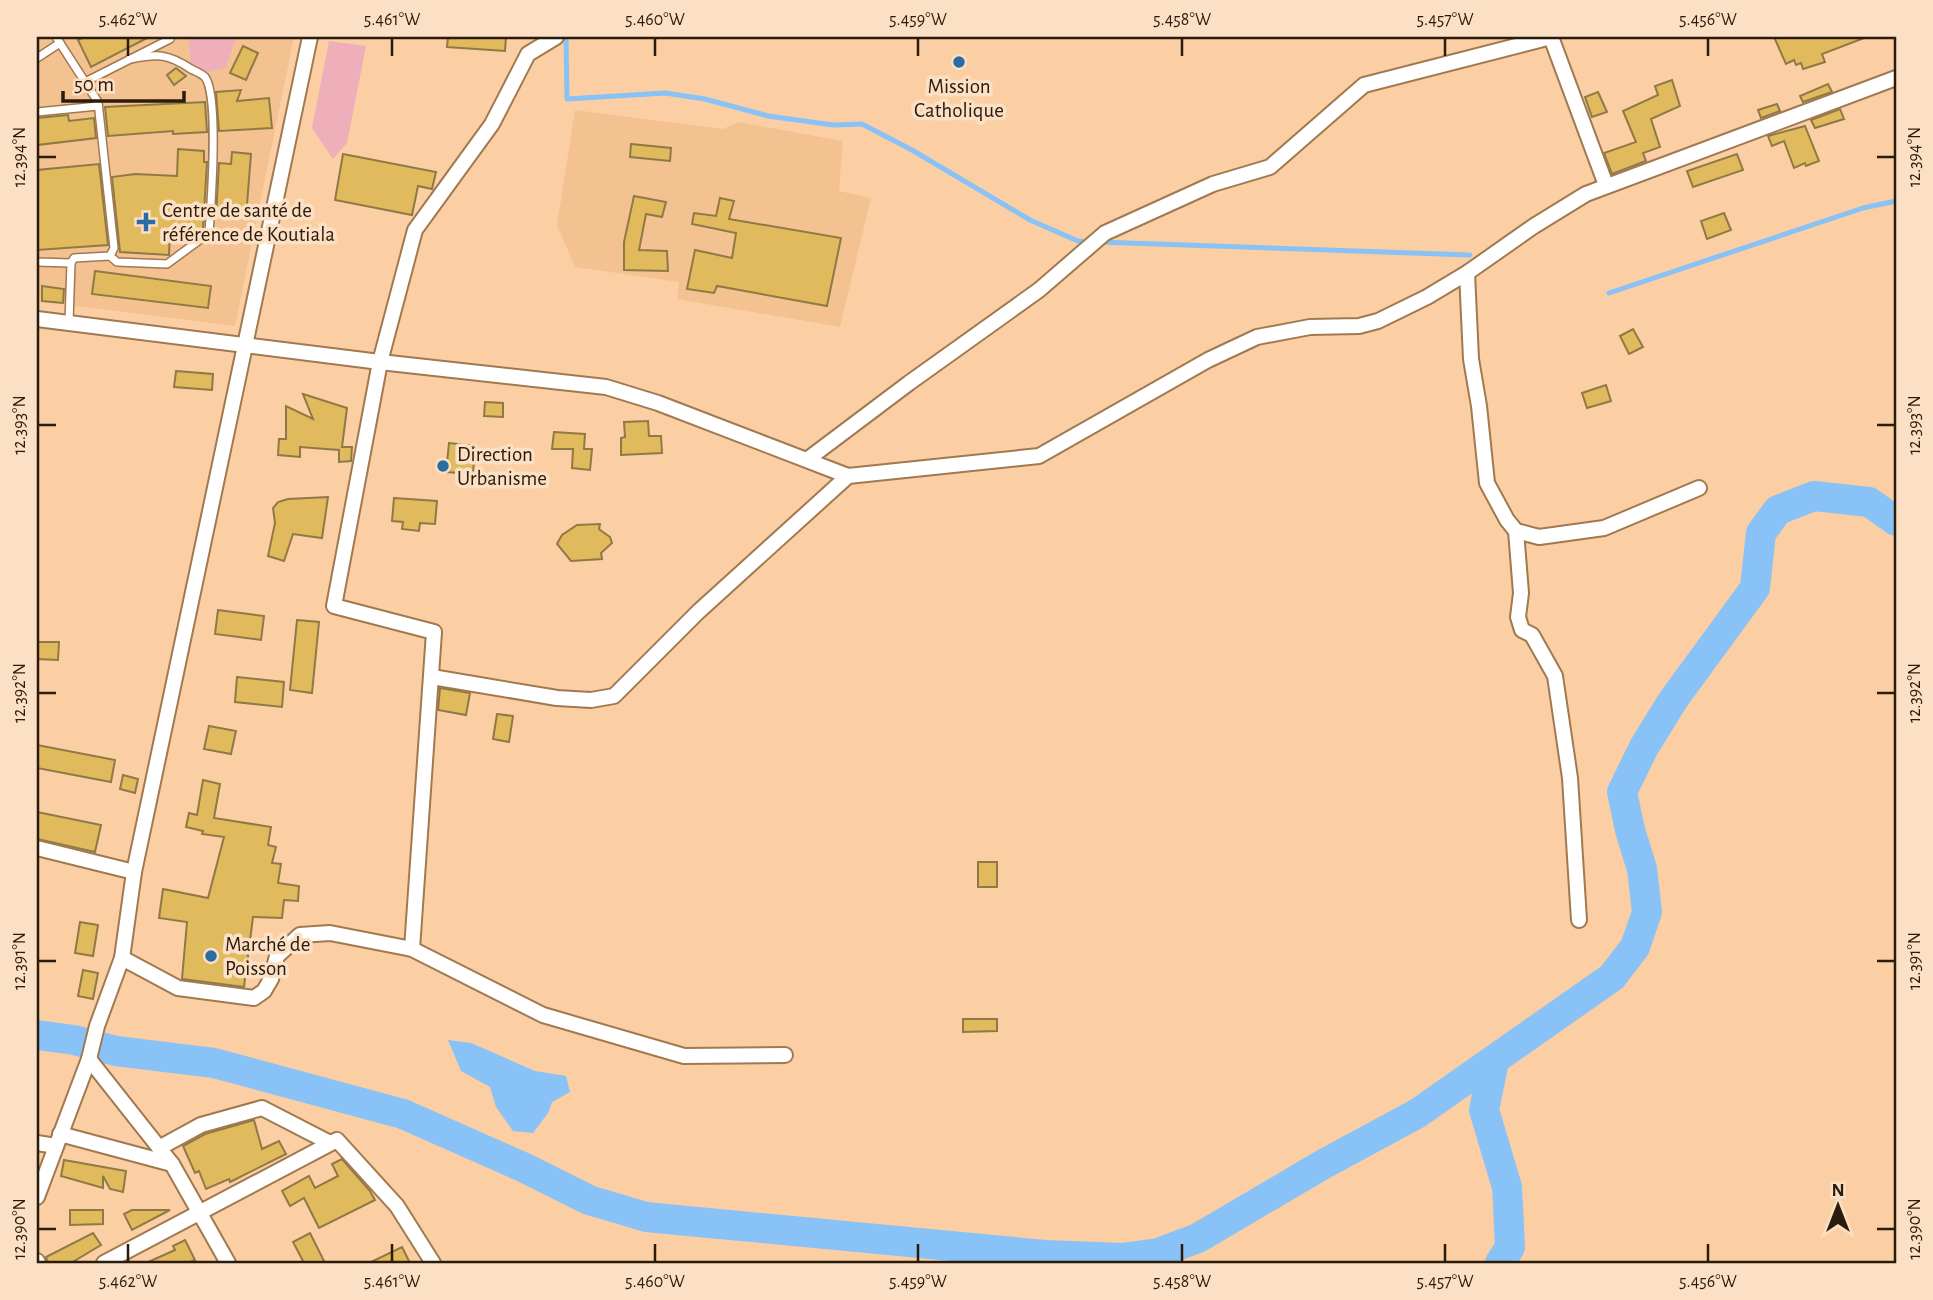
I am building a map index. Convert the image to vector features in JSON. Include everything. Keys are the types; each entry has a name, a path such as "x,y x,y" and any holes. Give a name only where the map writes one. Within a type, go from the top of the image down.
{"street":[{"path":"37,1197 89,1059 97,1026 122,958 134,872 310,37"},
{"path":"412,949 434,632 334,606 380,362 415,230 492,124 528,54 556,37"},
{"path":"808,459 1039,290 1105,233 1213,184 1270,167 1364,85 1551,37 1606,186"},
{"path":"37,319 606,387 658,403 848,476 1039,456 1208,360 1256,337 1310,327 1359,326 1378,321 1427,297 1467,273 1534,226 1586,194 1896,78"},
{"path":"1467,273 1471,359 1487,483 1516,531 1521,593 1518,617 1522,630 1532,635 1555,676 1570,778 1579,919"},
{"path":"432,677 556,698 590,700 614,696 698,612 848,476"},
{"path":"1516,531 1539,537 1604,528 1699,488"},
{"path":"37,848 134,872"},
{"path":"122,958 178,988 254,998 264,990 271,979 277,956 300,934 330,933 412,949 543,1015 684,1056 785,1055"},
{"path":"89,1059 172,1164 228,1263"},
{"path":"159,1148 201,1125 262,1108 330,1143"},
{"path":"37,1143 58,1140 172,1164"},
{"path":"104,1263 337,1140 397,1206 433,1263"}],"lane":[{"path":"85,82 170,39"},
{"path":"37,58 58,40 98,106 114,248 110,256"},
{"path":"69,322 71,263 74,258 110,256 117,262 167,264 209,233 214,150 209,90 205,78 178,60 158,54 130,59"},
{"path":"37,111 98,106"},
{"path":"37,262 71,263"}],"shaded area":[{"name":"Centre de santé de référence de Koutiala","path":"37,37 294,37 235,326 37,301"},
{"path":"189,37 239,37 233,44 226,68 191,76"},
{"path":"329,41 366,46 347,143 333,159 312,128"},
{"path":"575,110 723,129 738,122 843,141 839,191 871,198 840,327 677,299 679,282 575,267 557,225"}],"water":[{"path":"448,1040 471,1043 535,1071 566,1076 570,1092 552,1102 548,1113 533,1133 513,1131 496,1107 490,1087 461,1071"}],"building":[{"path":"84,37 149,37 91,67 78,40"},
{"path":"448,37 506,37 505,51 447,47"},
{"path":"1774,37 1864,38 1822,54 1825,62 1803,69 1801,63 1796,65 1794,60 1786,64"},
{"path":"243,46 258,53 246,80 230,73"},
{"path":"176,68 186,76 174,85 167,75"},
{"path":"1672,80 1680,106 1651,119 1660,147 1643,153 1646,161 1612,174 1604,153 1636,142 1623,111 1658,95 1655,86"},
{"path":"1828,84 1832,92 1803,102 1800,96"},
{"path":"241,90 237,101 269,98 272,128 219,131 216,92"},
{"path":"1598,92 1607,112 1592,117 1585,97"},
{"path":"205,102 207,132 173,134 173,131 108,136 105,107"},
{"path":"1777,104 1780,111 1761,118 1758,110"},
{"path":"1840,109 1844,119 1815,128 1811,120"},
{"path":"68,115 69,121 94,118 96,138 37,145 37,118"},
{"path":"1805,126 1819,161 1794,168 1784,141 1772,146 1768,136"},
{"path":"631,144 671,148 670,161 630,157"},
{"path":"178,149 204,151 204,162 207,162 203,229 194,237 170,234 169,255 120,252 112,177 135,174 177,176"},
{"path":"232,152 251,154 246,217 216,216 219,163 231,164"},
{"path":"343,154 436,172 432,189 418,186 412,215 335,200"},
{"path":"1737,154 1743,170 1693,187 1687,171"},
{"path":"99,164 108,245 37,250 37,170"},
{"path":"634,196 666,202 662,217 646,214 639,250 667,251 668,271 624,270 624,242"},
{"path":"720,198 734,201 729,219 841,238 827,306 717,286 714,293 687,289 695,250 732,258 736,233 692,224 694,213 716,216"},
{"path":"1724,213 1731,230 1707,239 1701,221"},
{"path":"95,271 211,286 208,308 92,294"},
{"path":"42,286 64,289 63,303 42,301"},
{"path":"1633,329 1643,347 1629,354 1620,336"},
{"path":"176,371 213,374 212,390 174,387"},
{"path":"1606,385 1611,401 1587,408 1582,393"},
{"path":"303,394 347,408 342,447 352,447 351,461 339,462 339,450 300,447 300,457 278,455 279,439 286,439 286,406 313,419"},
{"path":"485,402 503,403 503,417 484,416"},
{"path":"648,421 649,436 661,436 662,453 621,455 621,438 625,437 624,422"},
{"path":"554,432 585,434 584,449 592,449 590,470 572,468 573,449 552,449"},
{"path":"449,443 475,446 473,474 446,472"},
{"path":"328,497 322,538 293,534 284,561 268,556 275,523 273,508 278,502"},
{"path":"394,498 437,501 435,524 420,523 419,531 402,529 403,522 392,521"},
{"path":"600,524 599,529 610,537 612,543 601,553 602,559 571,561 557,544 562,535 577,525"},
{"path":"218,610 264,616 261,640 215,634"},
{"path":"297,620 319,622 312,693 290,690"},
{"path":"37,642 59,642 58,660 37,659"},
{"path":"237,677 284,682 282,707 235,702"},
{"path":"440,688 470,693 466,715 438,710"},
{"path":"497,714 513,716 509,742 493,739"},
{"path":"209,726 236,731 231,754 204,749"},
{"path":"37,745 115,760 111,782 37,768"},
{"path":"123,775 138,779 135,793 120,789"},
{"path":"203,780 220,784 214,818 271,827 268,845 276,847 272,863 281,864 278,883 299,886 298,901 284,900 282,918 253,917 244,987 182,979 187,922 159,918 163,889 208,898 224,837 202,834 203,831 186,827 189,813 197,815"},
{"path":"37,812 101,825 95,852 37,839"},
{"path":"978,862 997,862 997,887 978,887"},
{"path":"80,922 98,925 93,956 75,953"},
{"path":"83,970 98,973 93,999 78,996"},
{"path":"963,1019 997,1019 997,1031 963,1032"},
{"path":"254,1120 262,1149 279,1141 286,1154 230,1182 229,1179 206,1189 199,1171 195,1173 183,1146 205,1134"},
{"path":"342,1159 375,1200 319,1228 304,1198 290,1206 282,1191 309,1176 315,1188 338,1176 332,1164"},
{"path":"64,1160 126,1171 123,1192 110,1189 103,1176 103,1188 61,1176"},
{"path":"70,1210 103,1210 103,1224 70,1225"},
{"path":"132,1210 170,1210 132,1230 124,1214"},
{"path":"93,1233 101,1245 71,1263 48,1263 46,1257"},
{"path":"310,1233 325,1263 304,1263 293,1242"},
{"path":"185,1240 195,1260 188,1263 146,1263 175,1250 173,1246"},
{"path":"402,1247 410,1263 369,1263"}],"waterway":[{"path":"566,37 567,99 665,93 705,99 768,116 833,125 862,124 912,150 1030,220 1078,241 1089,242"},
{"path":"1609,293 1863,208 1896,201"},
{"path":"1099,242 1470,255"},
{"path":"37,1035 74,1040 116,1051 214,1063 403,1114 525,1168 589,1200 646,1217 1045,1255 1122,1258 1158,1253 1198,1238 1322,1165 1418,1113 1612,977 1635,947 1647,912 1642,869 1622,792 1644,747 1673,700 1755,588 1761,533 1778,510 1814,496 1869,502 1896,521"},
{"path":"1494,1061 1484,1110 1507,1187 1510,1247 1500,1263"}],"place":[{"name":"Mission Catholique","path":"959,62"},
{"name":"Centre de santé de référence de Koutiala","path":"146,222"},
{"name":"Direction Urbanisme","path":"443,466"},
{"name":"Marché de Poisson","path":"211,956"}]}
